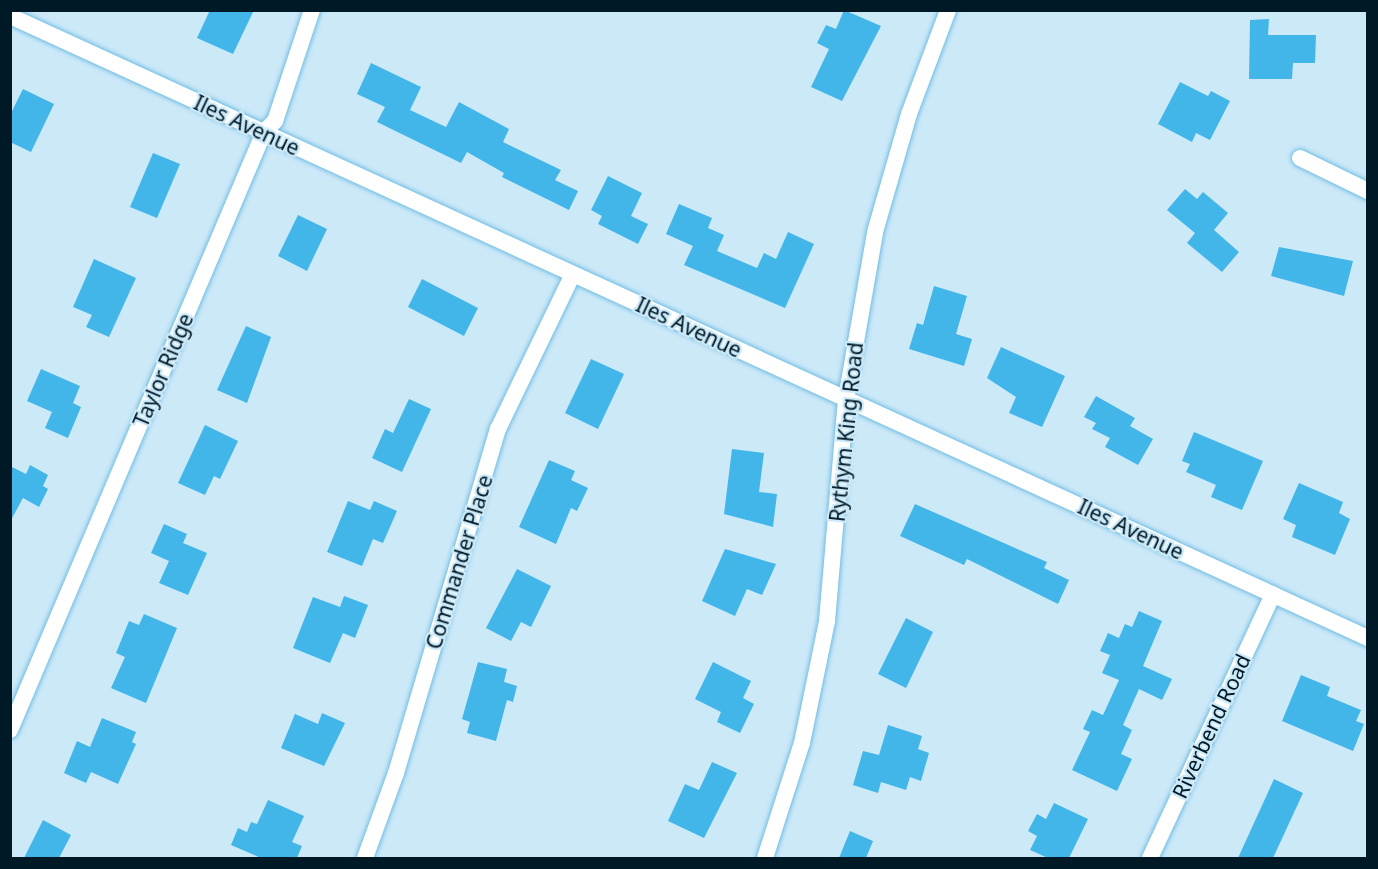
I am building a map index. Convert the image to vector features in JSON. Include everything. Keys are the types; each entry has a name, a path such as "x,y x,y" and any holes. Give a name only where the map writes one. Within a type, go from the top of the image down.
{"street":[{"name":"Taylor Ridge","path":"10,730 264,132 275,121 312,10"},
{"name":"Rythym King Road","path":"765,858 802,742 827,621 846,399 875,232 909,114 948,10"},
{"name":"Iles Avenue","path":"10,16 1368,638"},
{"path":"1300,158 1368,191"},
{"name":"Commander Place","path":"365,858 396,774 498,429 573,274"},
{"name":"Riverbend Road","path":"1150,858 1273,594"}],"building":[{"path":"210,10 254,10 233,54 197,38"},
{"path":"844,10 881,26 842,101 811,87 829,49 817,43 826,25 836,29"},
{"path":"1269,19 1268,35 1316,35 1315,63 1293,63 1292,79 1249,79 1250,20"},
{"path":"371,63 421,87 410,110 446,127 459,102 509,129 503,142 561,170 555,180 578,191 569,210 502,177 504,173 467,152 461,163 377,122 385,107 357,94"},
{"path":"1180,82 1208,96 1211,91 1230,101 1210,140 1196,133 1192,142 1158,124"},
{"path":"23,89 54,104 31,152 10,142 10,115"},
{"path":"153,153 180,164 157,218 130,207"},
{"path":"608,176 642,193 631,216 648,224 638,244 598,224 602,216 591,210"},
{"path":"1185,189 1197,199 1203,192 1228,213 1214,230 1239,252 1222,272 1187,243 1195,233 1167,210"},
{"path":"679,204 712,218 708,228 724,235 717,251 757,268 764,253 776,259 788,232 814,244 785,308 684,265 693,246 666,234"},
{"path":"298,215 327,229 307,271 278,256"},
{"path":"1279,247 1353,261 1344,296 1271,276"},
{"path":"94,259 136,278 109,337 86,327 92,315 73,307"},
{"path":"422,279 478,308 464,336 408,307"},
{"path":"934,286 967,296 956,334 972,339 964,366 909,349 917,323 923,325"},
{"path":"246,326 271,337 247,403 217,390"},
{"path":"1001,347 1065,376 1042,427 1009,413 1016,397 987,378"},
{"path":"591,359 624,374 598,429 565,413"},
{"path":"41,369 80,386 73,403 81,407 68,438 45,428 52,412 27,401"},
{"path":"1096,396 1135,418 1130,426 1153,439 1138,465 1105,447 1110,438 1092,429 1096,423 1084,417"},
{"path":"409,399 431,409 402,472 372,458 385,429 393,433"},
{"path":"205,425 238,441 220,479 214,476 205,495 178,483"},
{"path":"1194,432 1263,461 1242,510 1211,497 1216,485 1186,472 1190,464 1182,461"},
{"path":"732,449 764,453 759,492 777,494 773,527 724,514"},
{"path":"549,460 575,471 571,480 588,488 577,511 571,508 556,544 519,527"},
{"path":"30,465 48,475 43,486 48,489 39,507 23,498 10,522 10,466 26,474"},
{"path":"1299,483 1343,502 1339,513 1350,519 1335,555 1292,537 1296,525 1283,519"},
{"path":"348,501 370,510 374,501 397,511 383,543 373,539 362,566 327,552"},
{"path":"915,504 1047,562 1044,568 1069,580 1058,604 967,559 964,565 900,536"},
{"path":"164,524 187,534 183,543 207,553 188,595 159,583 169,561 151,553"},
{"path":"725,549 776,564 762,595 747,589 735,616 702,601"},
{"path":"517,569 551,586 531,627 521,622 511,641 486,628"},
{"path":"344,596 368,605 355,638 343,633 330,663 293,648 313,597 340,607"},
{"path":"1139,611 1162,621 1143,666 1172,679 1162,700 1139,689 1123,725 1132,730 1121,754 1132,759 1117,791 1072,770 1090,732 1083,729 1092,710 1103,715 1119,680 1102,673 1110,655 1100,651 1108,633 1119,638 1125,624 1132,627"},
{"path":"144,614 177,628 146,703 111,688 125,657 116,653 129,621 139,625"},
{"path":"906,618 933,632 906,688 878,674"},
{"path":"478,662 507,669 504,682 517,686 513,702 507,700 496,741 467,733 470,722 462,719"},
{"path":"713,662 751,681 743,698 754,704 740,733 717,722 721,712 695,699"},
{"path":"1301,675 1330,687 1327,696 1361,710 1356,721 1364,724 1353,751 1282,721"},
{"path":"322,713 345,723 324,766 281,748 295,714 318,724"},
{"path":"102,718 136,732 132,742 136,744 118,784 91,772 86,783 64,773 77,741 90,747"},
{"path":"888,725 922,736 918,749 929,753 921,781 910,777 906,790 881,782 878,793 853,785 863,751 879,755"},
{"path":"712,762 737,773 704,838 668,821 685,784 699,790"},
{"path":"1274,779 1303,793 1273,858 1238,858"},
{"path":"268,800 304,816 292,842 302,846 297,858 261,858 231,845 238,828 247,832 251,822 257,824"},
{"path":"1054,803 1088,819 1069,858 1048,858 1030,850 1037,836 1028,831 1037,814 1046,819"},
{"path":"43,820 71,835 59,858 24,858"},
{"path":"850,831 873,841 866,858 839,858"}]}
